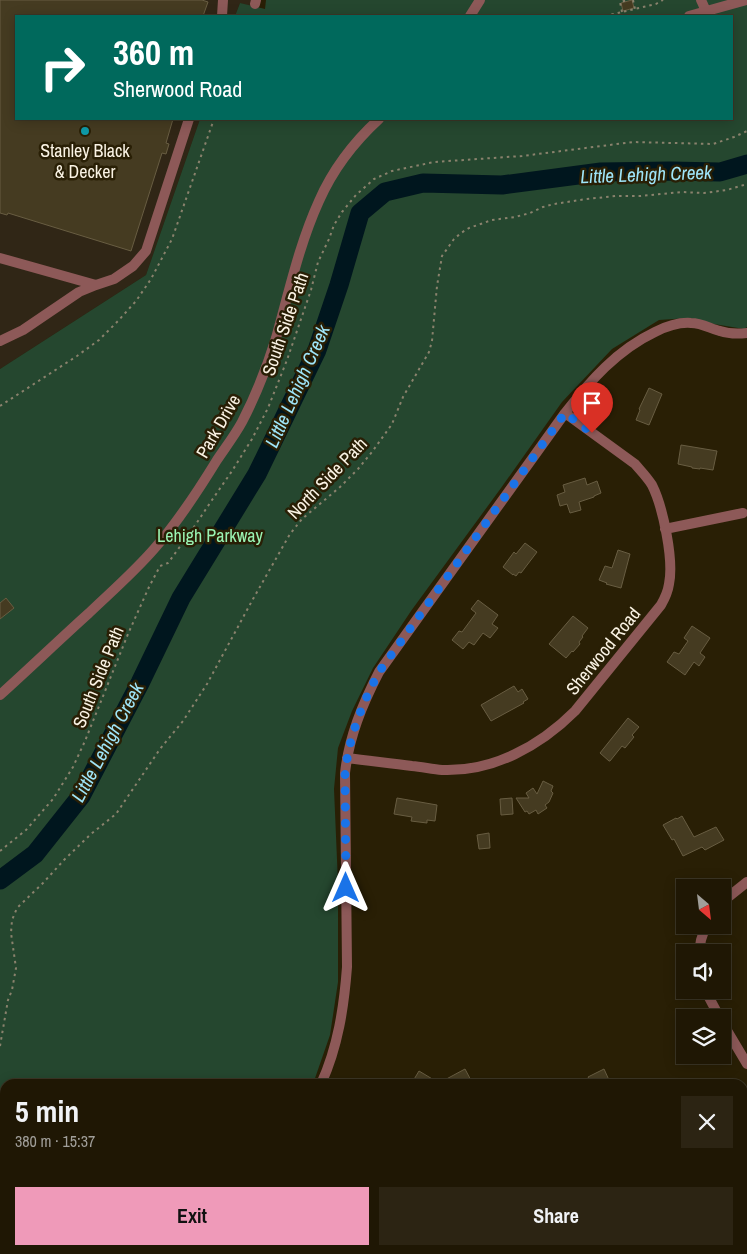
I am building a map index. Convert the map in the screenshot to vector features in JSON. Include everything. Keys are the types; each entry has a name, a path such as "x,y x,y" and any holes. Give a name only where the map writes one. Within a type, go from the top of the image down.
{"street":[{"path":"222,15 223,0"},
{"path":"471,15 480,0"},
{"path":"701,0 706,11"},
{"path":"692,15 746,0"},
{"path":"0,341 23,330 79,292 114,278 133,266 146,251 189,120"},
{"name":"Park Drive","path":"0,695 128,576 153,550 197,493 241,424 257,389 275,339 307,230 319,200 347,153 378,120"},
{"path":"0,258 96,285"},
{"path":"323,1079 333,1054 345,996 347,967 345,773 347,758 360,713 379,672 565,413 592,380 615,357 648,335 669,325 693,323 733,334 747,332"},
{"name":"Sherwood Road","path":"347,758 443,770 489,764 515,755 547,736 575,712 661,605 670,583 669,553 665,529 652,486 635,464 565,413"},
{"path":"665,529 743,513"},
{"path":"731,895 747,882"},
{"path":"731,1037 747,1064"}],"path":[{"path":"622,12 620,2 628,0"},
{"path":"633,0 635,9"},
{"path":"609,15 656,4 663,0"},
{"name":"South Side Path","path":"0,851 26,830 53,800 73,767 85,742 128,634 160,566 168,562 192,530 252,439 268,408 287,360 311,290 318,262 334,225 356,195 374,179 392,171 434,162 522,156 633,142 713,144 747,131"},
{"name":"North Side Path","path":"0,1046 16,968 10,933 12,920 17,908 43,884 64,860 116,814 160,749 183,721 207,684 252,599 290,534 302,519 358,469 392,424 403,397 428,352 432,341 442,256 454,239 469,228 492,220 515,217 554,204 586,198 682,192 704,193 727,190 747,184"}],"shaded area":[{"path":"0,0 251,0 250,6 240,3 235,15 15,15 15,120 200,120 146,275 0,369"}],"green space":[{"name":"Lehigh Parkway","path":"266,0 747,0 747,327 744,329 688,318 659,320 612,349 562,402 411,611 373,668 352,711 338,748 334,789 338,883 338,982 330,1035 315,1079 0,1079 0,369 146,275 200,120 733,120 733,15 235,15 240,3 265,9"}],"building":[{"name":"Stanley Black & Decker","path":"0,0 202,0 208,2 203,15 15,15 15,120 173,120 166,143 169,144 166,154 162,153 131,251 8,213 7,215 0,213"},
{"path":"632,0 634,8 623,11 621,3"},
{"path":"649,388 662,394 649,425 636,420"},
{"path":"681,445 717,451 713,470 692,468 678,464"},
{"path":"585,478 587,485 597,481 601,493 579,502 581,510 570,513 567,504 560,506 557,495 565,492 563,485"},
{"path":"525,543 537,552 521,573 519,572 516,576 503,567 514,552 516,554"},
{"path":"618,550 630,554 621,588 599,580 605,566 612,568"},
{"path":"6,598 14,608 0,619 0,603"},
{"path":"478,600 498,615 492,624 498,628 490,638 483,633 474,645 469,642 463,649 452,640 459,631 462,632 476,613 471,609"},
{"path":"573,616 588,628 579,642 580,644 566,658 549,644"},
{"path":"692,626 710,638 700,653 705,657 699,666 694,662 685,675 667,662 674,652 679,654 688,641 684,638"},
{"path":"514,686 518,692 522,689 528,699 491,721 481,705"},
{"path":"628,718 639,727 625,748 622,746 609,761 600,753"},
{"path":"543,781 553,786 551,791 553,793 549,802 545,805 547,808 538,814 536,810 529,814 527,811 525,812 516,798 529,798 526,793 533,788 537,794"},
{"path":"397,798 437,805 435,821 427,820 427,823 411,821 412,817 394,814"},
{"path":"512,798 513,814 501,815 500,799"},
{"path":"682,816 694,837 716,827 724,840 705,850 702,847 683,856 674,839 672,840 663,825"},
{"path":"489,833 490,848 479,849 477,835"},
{"path":"465,1069 470,1079 446,1079"},
{"path":"604,1069 609,1079 589,1079 588,1077"},
{"path":"419,1071 432,1079 414,1079"}],"waterway":[{"name":"Little Lehigh Creek","path":"0,880 35,854 81,796 140,683 181,598 257,474 317,350 339,285 360,213 385,192 423,183 502,185 601,172 720,172 747,164"}],"place":[{"name":"Stanley Black & Decker","path":"85,131"}],"route":[{"path":"346,888 345,773 347,758 360,713 379,672 565,413 592,433"}]}
